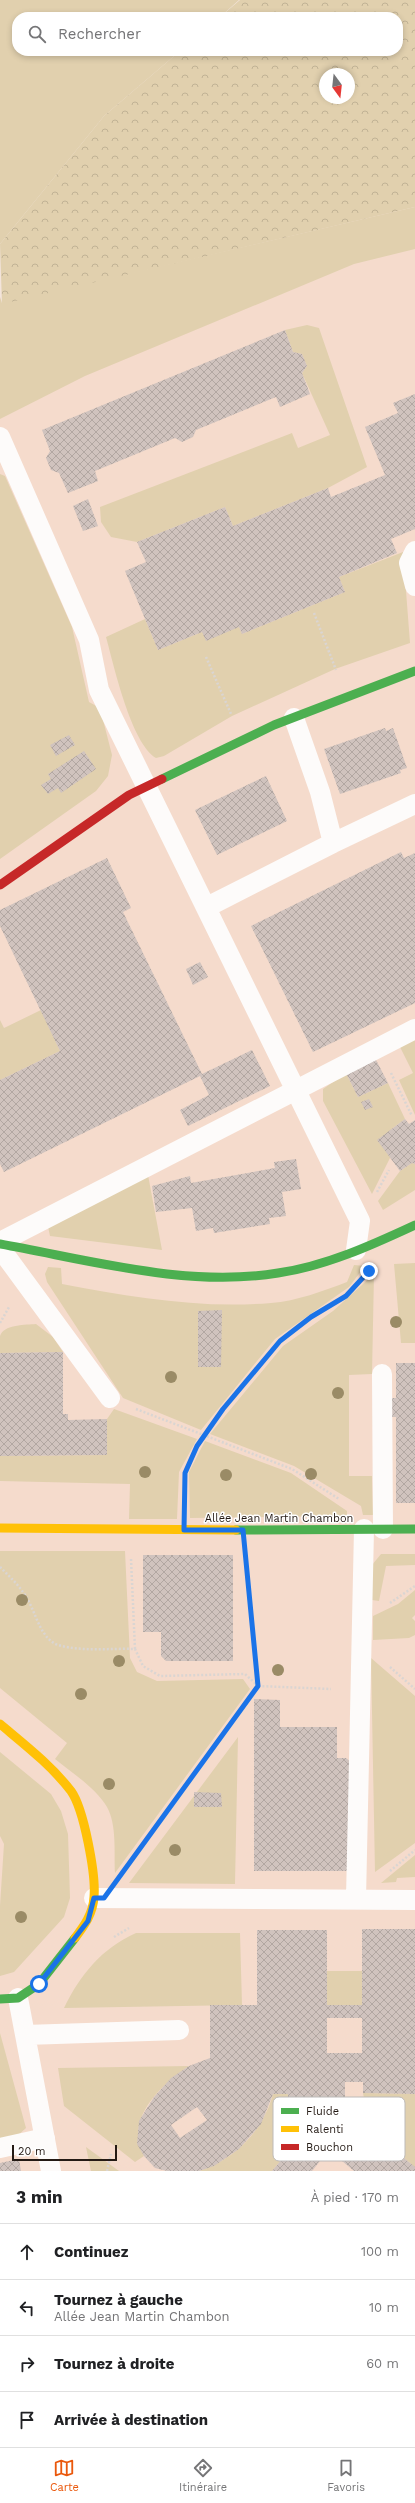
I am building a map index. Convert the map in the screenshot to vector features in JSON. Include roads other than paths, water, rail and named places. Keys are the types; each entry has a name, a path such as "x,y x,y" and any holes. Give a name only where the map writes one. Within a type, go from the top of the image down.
{"street":[{"path":"0,885 129,795 242,740 415,671"},
{"path":"0,1243 168,1273 234,1277 302,1268 379,1242 415,1225"},
{"name":"Allée Jean Martin Chambon","path":"0,1528 130,1530 415,1529"},
{"path":"0,1724 50,1766 72,1792 78,1804 86,1833 93,1876 99,1898 88,1921 39,1984 9,1999"}],"lane":[{"path":"0,437 89,640 99,690 148,786 360,1221 356,1250"},
{"path":"415,551 409,563 415,586"},
{"path":"294,718 320,792 333,843"},
{"path":"207,907 333,843 415,804"},
{"path":"0,1243 415,1029"},
{"path":"0,1248 110,1398"},
{"path":"356,1899 361,1691 373,1529 382,1374"},
{"path":"99,1898 415,1900"},
{"path":"9,1999 25,2035 51,2171"},
{"path":"25,2035 179,2030"},
{"path":"0,2148 45,2138"}]}
